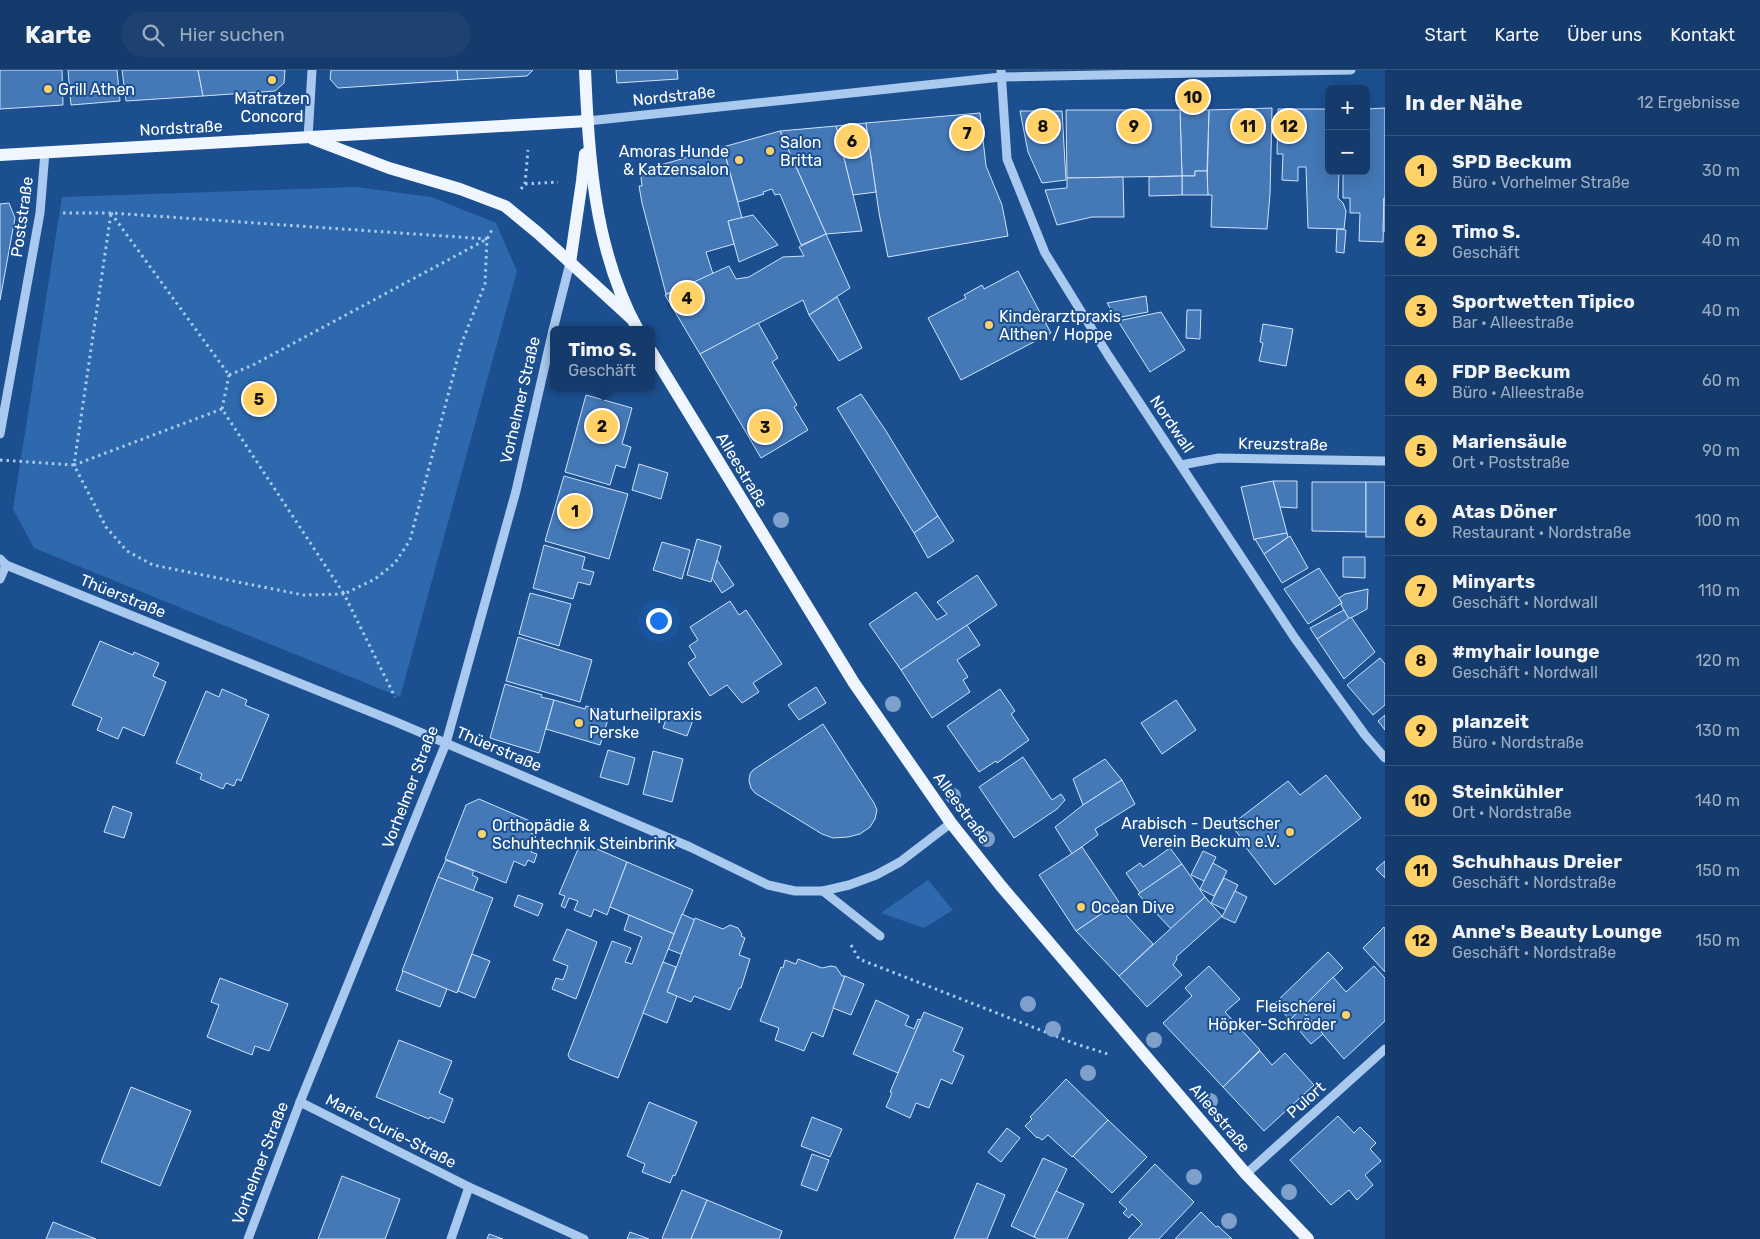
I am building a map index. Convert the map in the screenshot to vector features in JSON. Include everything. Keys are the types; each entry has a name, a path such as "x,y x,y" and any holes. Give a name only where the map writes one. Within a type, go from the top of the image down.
{"main road":[{"path":"585,70 588,121 599,223 613,274 635,324"},
{"name":"Nordstraße","path":"0,155 530,126 588,121"},
{"name":"Vorhelmer Straße","path":"570,263 582,181 588,121"},
{"path":"308,138 389,168 460,189 505,206 635,324"},
{"name":"Alleestraße","path":"655,358 854,683 951,823 1001,886 1246,1174 1308,1239"}],"street":[{"path":"308,138 312,70"},
{"name":"Nordstraße","path":"588,121 1001,74 1351,70"},
{"name":"Nordwall","path":"1001,74 1007,159 1045,253 1108,355 1294,637 1364,735 1385,758"},
{"name":"Poststraße","path":"0,434 40,213 45,152"},
{"name":"Vorhelmer Straße","path":"554,326 570,263"},
{"name":"Vorhelmer Straße","path":"248,1239 300,1102 446,743 516,491 550,343"},
{"name":"Kreuzstraße","path":"1181,465 1219,458 1385,461"},
{"path":"0,579 3,562"},
{"name":"Thüerstraße","path":"3,562 411,728 690,847 768,885 794,892 823,891 858,882 900,862 951,823"},
{"path":"823,891 880,936"},
{"name":"Pulort","path":"1246,1174 1385,1049"},
{"name":"Marie-Curie-Straße","path":"300,1102 468,1187 584,1239"},
{"name":"Marie-Curie-Straße","path":"450,1239 468,1187"}],"path":[{"path":"110,213 74,465 106,526 128,552 153,565 303,595 344,594 375,579 395,563 410,540 462,342 485,284 487,239 505,206 525,184 530,126"},
{"path":"525,184 582,181"},
{"path":"77,212 487,239"},
{"path":"110,213 228,375 222,409 344,594 411,728"},
{"path":"228,375 252,365 487,239"},
{"path":"0,460 74,465 222,409"},
{"path":"850,942 859,959 1076,1044 1112,1055"}],"shaded area":[{"path":"356,187 431,197 496,223 517,271 400,697 34,548 13,509 62,197"},
{"path":"928,880 953,910 924,928 881,913"}],"building":[{"path":"0,70 62,70 63,105 0,109"},
{"path":"68,70 117,70 120,101 71,105"},
{"path":"122,70 198,70 203,96 126,101"},
{"path":"198,70 285,70 284,83 275,91 203,96"},
{"path":"331,70 457,70 458,80 338,88 330,79"},
{"path":"457,70 533,70 527,76 458,80"},
{"path":"616,70 677,70 678,79 617,83"},
{"path":"1272,108 1270,194 1267,229 1211,227 1212,195 1208,195 1207,189 1209,110"},
{"path":"1385,108 1383,242 1359,241 1360,213 1350,213 1350,198 1343,198 1343,175 1370,175 1370,109"},
{"path":"1278,109 1325,109 1325,175 1339,175 1338,198 1343,203 1346,211 1344,229 1308,228 1306,167 1298,167 1298,181 1282,180 1283,154 1277,154"},
{"path":"1066,110 1180,110 1182,176 1067,178"},
{"path":"1180,110 1209,110 1207,171 1195,171 1195,176 1182,176"},
{"path":"1020,111 1062,111 1066,180 1042,183 1028,152"},
{"path":"980,113 986,166 1002,205 1008,236 888,257 879,213 866,123"},
{"path":"866,123 876,192 853,195 836,126"},
{"path":"836,126 862,231 826,234 780,131"},
{"path":"780,131 826,234 801,245 780,194 775,195 772,189 763,192 764,194 738,202 723,147"},
{"path":"723,147 742,218 728,221 734,244 706,252 713,274 666,294 642,203 639,186 642,186 641,177 647,170 652,169 650,168"},
{"path":"1195,171 1207,171 1208,195 1182,195 1182,176 1195,176"},
{"path":"1182,176 1182,195 1149,196 1149,177"},
{"path":"1123,177 1124,217 1092,217 1057,225 1045,190 1067,188 1067,178"},
{"path":"1384,198 1385,231 1383,231"},
{"path":"9,203 15,218 0,300 0,204"},
{"path":"753,215 778,245 739,262 728,221"},
{"path":"1337,229 1346,230 1344,253 1336,252"},
{"path":"826,234 850,288 809,315 803,300 700,354 665,295 729,266 736,279 749,277 783,257 804,256 799,247"},
{"name":"Kinderarztpraxis Althen / Hoppe","path":"1018,271 1051,333 961,380 928,318 966,298 964,295 982,285 984,289"},
{"path":"1146,296 1148,312 1116,318 1107,303"},
{"path":"837,297 862,348 839,361 809,315"},
{"path":"1187,310 1201,310 1200,339 1186,338"},
{"path":"1161,312 1185,350 1150,372 1118,321"},
{"path":"758,323 778,358 772,362 797,405 794,407 808,430 761,458 700,354"},
{"path":"1263,324 1293,329 1286,366 1259,361 1263,343 1260,342"},
{"path":"861,394 938,516 914,533 837,408"},
{"path":"586,395 632,408 622,444 631,447 625,468 616,465 610,485 565,472"},
{"path":"639,464 668,473 661,499 632,490"},
{"path":"564,476 628,494 609,559 545,541"},
{"path":"1273,481 1297,481 1297,508 1280,507"},
{"path":"1273,481 1287,533 1254,540 1241,487"},
{"path":"1312,482 1366,482 1366,532 1312,531"},
{"path":"1366,482 1385,482 1385,537 1366,537"},
{"path":"938,516 954,541 928,558 914,533"},
{"path":"1287,533 1288,537 1264,554 1255,539"},
{"path":"1290,536 1308,568 1282,583 1264,554"},
{"path":"697,539 721,546 711,582 687,575"},
{"path":"662,542 690,550 682,579 653,570"},
{"path":"544,545 585,557 582,569 594,572 590,585 578,582 573,599 533,588"},
{"path":"1343,557 1365,557 1365,578 1343,577"},
{"path":"717,560 734,585 722,593 712,578"},
{"path":"1319,568 1342,603 1308,624 1284,589"},
{"path":"977,575 997,605 901,670 869,624 916,592 937,620 947,614 937,602"},
{"path":"1368,589 1367,609 1349,619 1339,598 1345,594"},
{"path":"530,593 571,604 559,646 519,634"},
{"path":"730,601 739,615 746,610 782,664 753,683 759,692 742,703 727,685 710,696 688,663 696,657 689,646 698,640 690,627"},
{"path":"1344,610 1349,619 1317,639 1310,628"},
{"path":"1351,617 1375,652 1344,679 1317,639"},
{"path":"967,625 980,645 957,660 968,677 963,680 970,692 932,718 901,670"},
{"path":"518,637 592,660 580,702 506,681"},
{"path":"100,641 133,655 134,652 159,663 153,676 166,682 144,736 123,727 118,739 97,730 102,718 72,705"},
{"path":"1380,658 1385,664 1385,705 1373,715 1347,685"},
{"path":"505,684 554,700 539,753 490,738"},
{"path":"816,687 826,703 799,720 788,705"},
{"path":"222,689 247,700 245,705 269,715 241,781 237,779 234,786 226,783 223,789 200,779 202,774 176,763 206,691 219,697"},
{"path":"1000,689 1015,711 1011,714 1029,740 997,763 996,761 979,772 947,726"},
{"path":"554,700 585,709 586,706 610,713 600,745 546,729"},
{"path":"1176,700 1196,730 1162,754 1141,723"},
{"path":"669,711 693,720 687,736 663,728"},
{"path":"1385,715 1385,730 1378,721"},
{"path":"823,724 877,810 875,819 870,827 860,834 833,838 822,834 755,793 751,788 749,781 753,770"},
{"path":"608,750 635,758 628,785 600,777"},
{"path":"653,751 683,759 672,802 643,794"},
{"path":"1023,757 1052,800 1061,794 1065,800 1057,809 1014,838 979,787"},
{"path":"1105,759 1122,780 1083,805 1073,779"},
{"name":"Arabisch - Deutscher Verein Beckum e.V.","path":"1326,775 1361,818 1275,885 1231,825 1288,781 1300,795"},
{"path":"1122,780 1135,804 1095,829 1098,835 1072,854 1055,827 1083,805"},
{"path":"479,799 530,821 526,831 536,835 531,852 537,854 534,863 528,860 525,866 514,861 506,883 445,859 466,805"},
{"path":"113,806 132,813 124,838 104,832"},
{"path":"581,842 627,862 607,915 594,909 591,917 574,910 578,901 569,898 565,908 561,906 565,896 559,894"},
{"path":"1082,847 1119,902 1076,931 1039,875"},
{"path":"1170,848 1182,864 1140,893 1126,873 1140,863 1143,867"},
{"path":"1203,851 1216,857 1204,881 1191,875"},
{"path":"446,860 474,871 472,875 478,878 473,891 438,877"},
{"path":"1385,861 1385,878 1376,869"},
{"path":"627,862 693,890 674,934 610,907"},
{"path":"1213,863 1227,871 1214,896 1200,889"},
{"path":"1182,864 1205,897 1171,929 1138,894"},
{"path":"438,877 493,898 457,993 402,971"},
{"path":"1224,878 1238,885 1226,910 1211,903"},
{"path":"1235,891 1247,897 1235,923 1222,917"},
{"path":"518,895 543,904 538,916 514,906"},
{"path":"1205,897 1222,916 1176,957 1177,959 1173,965 1182,975 1147,1007 1119,976"},
{"path":"1116,904 1153,944 1119,976 1076,931"},
{"path":"682,914 695,920 681,954 668,949"},
{"path":"629,915 674,934 618,1078 570,1059 568,1055 612,941 631,948 625,962 632,964 642,937 624,930"},
{"path":"695,918 723,929 730,925 738,928 742,934 741,936 745,938 739,955 750,959 741,988 739,988 730,1010 694,996 691,1002 667,992"},
{"path":"1384,927 1385,929 1385,972 1363,948"},
{"path":"567,929 597,942 576,999 552,989 556,978 563,980 568,966 553,960"},
{"path":"1328,952 1343,968 1290,1020 1275,1003"},
{"path":"472,954 490,961 475,998 458,991"},
{"path":"798,959 822,968 836,967 842,976 845,976 823,1037 812,1032 804,1051 775,1040 779,1028 760,1021 785,960 796,964"},
{"path":"663,962 676,967 667,992 677,996 667,1023 643,1013"},
{"path":"1209,966 1240,999 1225,1012 1260,1050 1223,1087 1163,1023 1192,996 1185,988"},
{"name":"Fleischerei Höpker-Schröder","path":"1374,966 1385,978 1385,1021 1344,1059 1301,1009 1333,977 1346,992"},
{"path":"403,971 447,989 440,1007 396,990"},
{"path":"845,976 864,984 851,1015 833,1008"},
{"path":"220,978 288,1004 269,1051 255,1046 252,1055 207,1037 219,1005 211,1002"},
{"path":"876,1000 909,1016 905,1025 914,1029 918,1019 921,1020 898,1073 853,1054"},
{"path":"1301,1009 1323,1034 1311,1044 1290,1020"},
{"path":"924,1012 963,1028 953,1051 964,1056 952,1084 941,1079 929,1108 916,1103 910,1118 886,1107 892,1093 890,1092"},
{"path":"399,1040 452,1061 439,1093 453,1099 444,1123 430,1117 429,1119 376,1097"},
{"path":"1260,1051 1272,1065 1285,1053 1314,1085 1264,1131 1223,1087"},
{"path":"1066,1079 1108,1120 1072,1157 1048,1135 1042,1140 1037,1138 1025,1126 1032,1119 1030,1117"},
{"path":"131,1087 191,1111 160,1186 101,1162"},
{"path":"649,1102 697,1122 675,1176 673,1175 670,1183 642,1172 645,1164 627,1156"},
{"path":"1338,1116 1354,1133 1360,1127 1376,1143 1370,1149 1381,1161 1365,1175 1373,1185 1357,1200 1349,1190 1331,1205 1290,1160"},
{"path":"812,1117 842,1129 830,1157 801,1146"},
{"path":"1108,1120 1147,1157 1112,1193 1073,1156"},
{"path":"1007,1128 1020,1138 1001,1162 988,1152"},
{"path":"812,1154 829,1160 817,1191 801,1185"},
{"path":"1043,1158 1067,1169 1034,1237 1011,1226"},
{"path":"1155,1164 1194,1202 1159,1239 1128,1239 1142,1224 1132,1214 1129,1218 1123,1213 1127,1209 1119,1202"},
{"path":"342,1176 400,1199 385,1239 318,1239"},
{"path":"977,1183 1005,1195 987,1239 954,1239"},
{"path":"682,1190 707,1200 691,1239 664,1239 662,1238"},
{"path":"1056,1191 1084,1204 1067,1239 1038,1239 1034,1237"},
{"path":"707,1200 782,1231 779,1239 691,1239"},
{"path":"1201,1212 1216,1227 1218,1226 1232,1239 1175,1239"},
{"path":"53,1222 96,1239 46,1239"},
{"path":"630,1232 649,1239 627,1239"},
{"path":"489,1234 503,1239 487,1239"}],"place":[{"name":"Matratzen Concord","path":"272,80"},
{"name":"Grill Athen","path":"48,89"},
{"name":"Steinkühler","path":"1193,97"},
{"name":"#myhair lounge","path":"1043,126"},
{"name":"planzeit","path":"1134,126"},
{"name":"Schuhhaus Dreier","path":"1248,126"},
{"name":"Anne's Beauty Lounge","path":"1289,126"},
{"name":"Minyarts","path":"967,133"},
{"name":"Atas Döner","path":"852,141"},
{"name":"Salon Britta","path":"770,151"},
{"name":"Amoras Hunde & Katzensalon","path":"739,160"},
{"name":"FDP Beckum","path":"687,298"},
{"name":"Kinderarztpraxis Althen / Hoppe","path":"989,325"},
{"name":"Mariensäule","path":"259,399"},
{"name":"Timo S.","path":"602,426"},
{"name":"Sportwetten Tipico","path":"765,427"},
{"name":"SPD Beckum","path":"575,511"},
{"name":"Naturheilpraxis Perske","path":"579,723"},
{"name":"Arabisch - Deutscher Verein Beckum e.V.","path":"1290,832"},
{"name":"Orthopädie & Schuhtechnik Steinbrink","path":"482,834"},
{"name":"Ocean Dive","path":"1081,907"},
{"name":"Fleischerei Höpker-Schröder","path":"1346,1015"}]}
